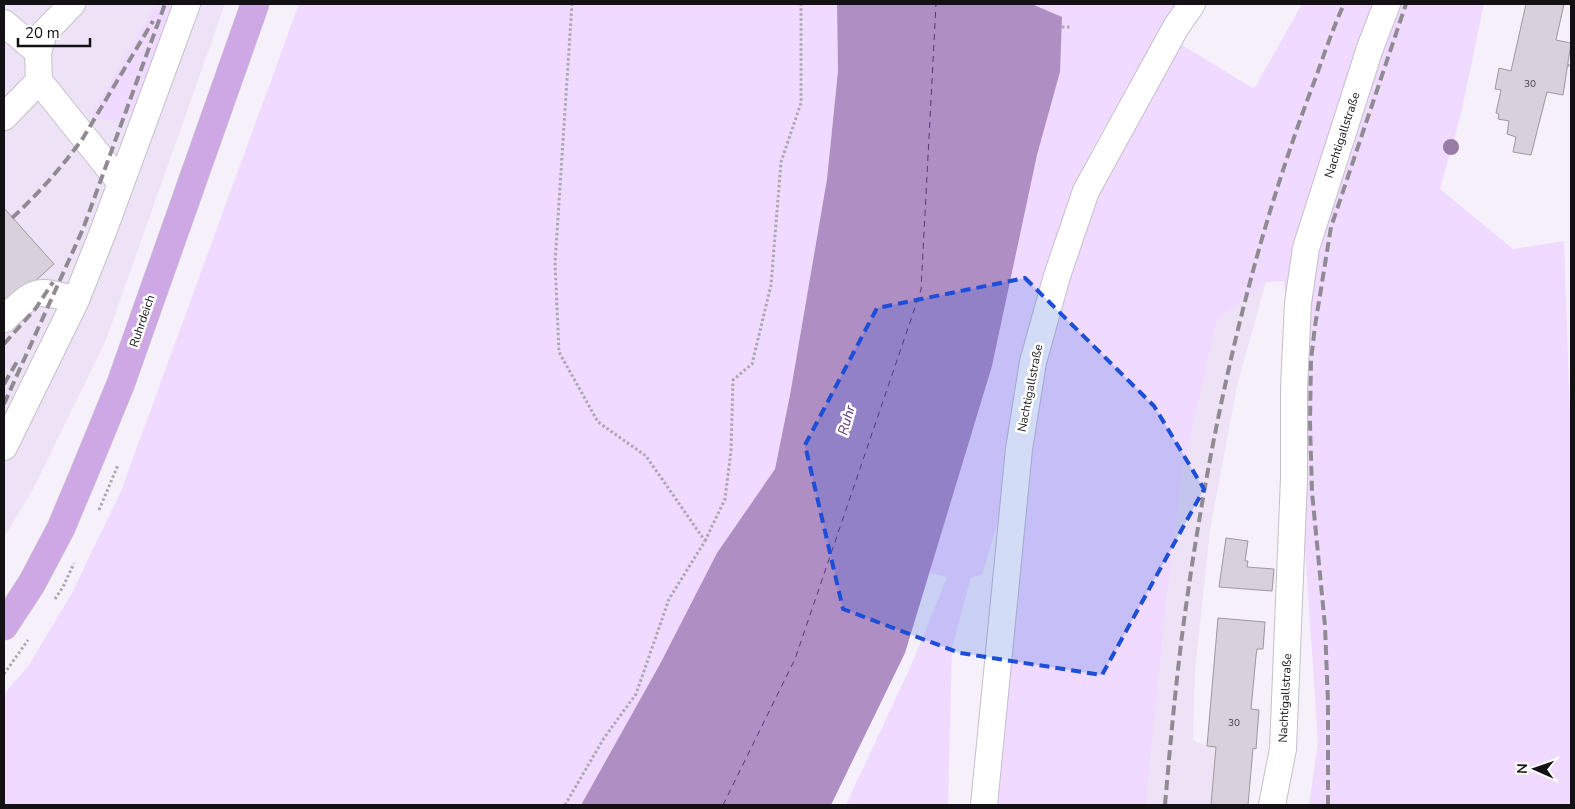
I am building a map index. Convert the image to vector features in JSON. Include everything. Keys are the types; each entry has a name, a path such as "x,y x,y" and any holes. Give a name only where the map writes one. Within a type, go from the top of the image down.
{"main road":[{"name":"Ruhrdeich","path":"4,626 32,583 57,536 89,462 121,382 254,4"}],"street":[{"path":"72,4 44,33 38,52 39,81 49,96 121,183"},
{"path":"4,447 76,300 187,4"},
{"name":"Nachtigallstraße","path":"984,805 1019,449 1033,362 1056,276 1086,191 1176,27 1192,4"},
{"name":"Nachtigallstraße","path":"1272,805 1282,749 1294,478 1294,388 1298,303 1306,248 1370,48 1387,4"},
{"path":"4,23 38,52"},
{"path":"4,117 39,81"},
{"path":"4,320 31,294 48,292 76,300"}],"path":[{"path":"572,4 555,263 559,352 598,422 646,456 704,541"},
{"path":"565,805 604,738 636,694 669,599 704,541 725,499 731,451 734,380 752,364 771,285 781,162 801,103 801,4"},
{"path":"1062,27 1072,27"}],"highlighted area":[{"path":"1025,278 1154,406 1204,489 1102,675 960,653 843,609 805,445 877,308"}],"shaded area":[{"path":"4,4 225,4 106,340 34,487 4,538"},
{"path":"156,4 172,4 137,104 128,116 122,119 111,120 91,115"},
{"path":"299,4 837,4 838,71 827,179 790,395 775,469 717,553 660,664 581,805 4,805 4,694 29,665 72,593 121,491"},
{"path":"1034,4 1175,4 1090,153 1033,316 998,521 982,575 971,577 952,648 948,805 846,805 914,659 947,577 929,573 992,366 1037,155 1060,72"},
{"path":"1302,4 1484,4 1460,118 1440,189 1513,249 1564,241 1571,444 1571,805 1309,805 1318,742 1301,487 1284,281 1266,282 1217,321 1182,474 1167,598 1146,805 991,805 1035,392 1095,194 1179,43 1254,89"},
{"path":"1266,282 1237,386 1210,530 1195,671 1193,740 1207,746 1216,747 1211,805 1146,805 1167,598 1182,474 1217,321"}],"water":[{"name":"Ruhr","path":"837,4 1034,4 1062,17 1060,72 1037,155 992,366 905,653 831,805 581,805 660,664 717,553 775,469 790,395 827,179 838,71"}],"building":[{"path":"1526,4 1564,4 1556,40 1571,43 1563,95 1547,92 1531,155 1513,152 1516,137 1507,134 1509,121 1498,119 1499,114 1496,113 1501,90 1495,89 1499,68 1511,71"},
{"path":"4,208 54,264 4,309"},
{"path":"1226,538 1248,541 1245,561 1248,561 1247,567 1274,569 1272,591 1219,587"},
{"path":"1218,618 1265,622 1263,649 1257,649 1251,709 1259,710 1256,749 1253,748 1248,805 1211,805 1216,747 1207,746"}],"ferry route":[{"path":"723,805 795,659 921,290 936,4"}],"railway":[{"path":"4,404 83,229 165,4"},
{"path":"1165,805 1177,676 1187,599 1208,468 1221,403 1252,274 1270,211 1328,44 1344,4"},
{"path":"1328,805 1328,702 1325,626 1312,492 1311,360 1331,227 1406,4"},
{"path":"12,218 50,180 83,138 153,21"},
{"path":"4,344 36,308 53,282"},
{"path":"4,384 18,360"}]}
